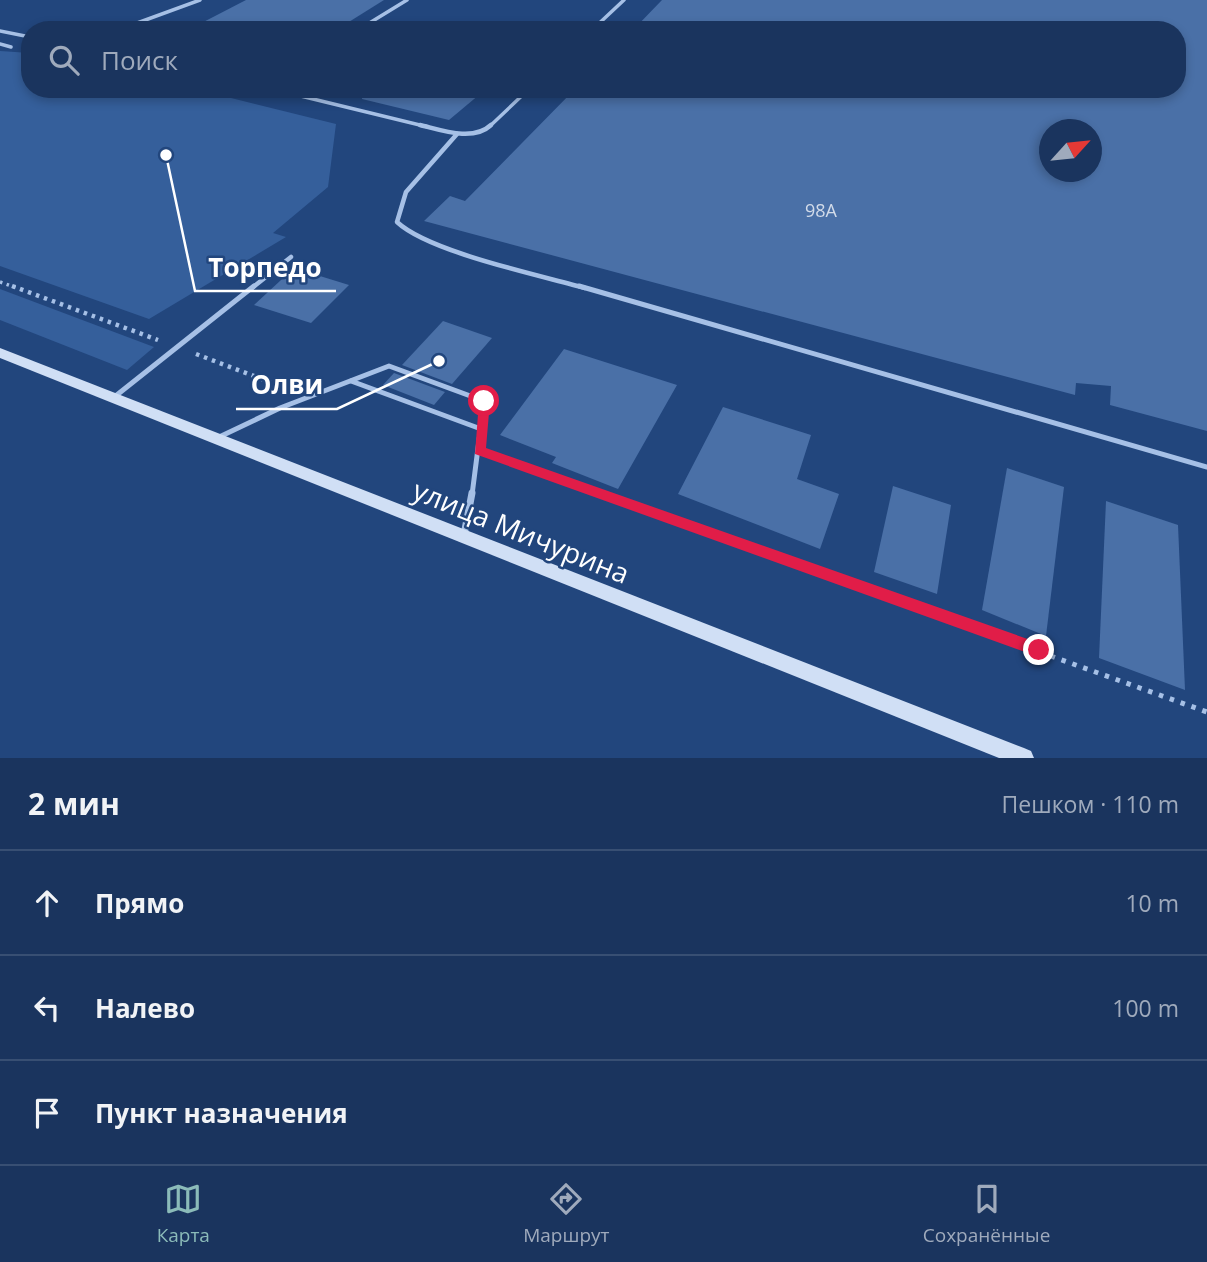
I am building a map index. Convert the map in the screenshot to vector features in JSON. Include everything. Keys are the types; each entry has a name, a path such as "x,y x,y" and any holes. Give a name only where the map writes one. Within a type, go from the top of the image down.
{"main road":[{"name":"улица Мичурина","path":"0,353 1024,758"}],"lane":[{"path":"143,21 200,0"},
{"path":"373,21 407,0"},
{"path":"602,21 624,0"},
{"path":"0,31 21,35"},
{"path":"0,44 11,47"},
{"path":"309,98 457,134 485,131 520,98"},
{"path":"457,134 406,191 397,222 410,233 467,254 1207,467"},
{"path":"113,398 291,257"},
{"path":"217,438 388,366 484,401 479,451 463,538"},
{"path":"351,381 481,429"}],"path":[{"path":"0,282 310,397"},
{"path":"479,451 1207,712"}],"shaded area":[{"path":"0,51 21,52 21,98 231,98 336,124 328,187 273,233 286,237 149,319 0,266"},
{"path":"0,289 154,347 127,370 0,320"}],"building":[{"path":"246,0 384,0 350,21 205,21"},
{"path":"662,0 1207,0 1207,431 1110,405 1111,386 1076,383 1075,395 424,221 450,196 465,201 566,98 1186,98 1186,21 642,21"},
{"path":"362,98 475,98 449,120"},
{"path":"294,268 349,285 311,323 254,305"},
{"path":"443,321 492,338 452,384 402,365"},
{"path":"564,349 677,385 618,489 552,463 556,457 500,435"},
{"path":"394,373 445,392 434,405 383,385"},
{"path":"723,407 811,435 797,479 839,494 820,549 678,494"},
{"path":"1007,468 1064,487 1046,636 982,610"},
{"path":"893,486 951,505 937,594 874,572"},
{"path":"1106,501 1178,525 1185,690 1099,658"}],"place":[{"name":"Торпедо","path":"166,155"},
{"name":"Олви","path":"439,361"}],"route":[{"path":"484,401 479,451 1039,650"}]}
